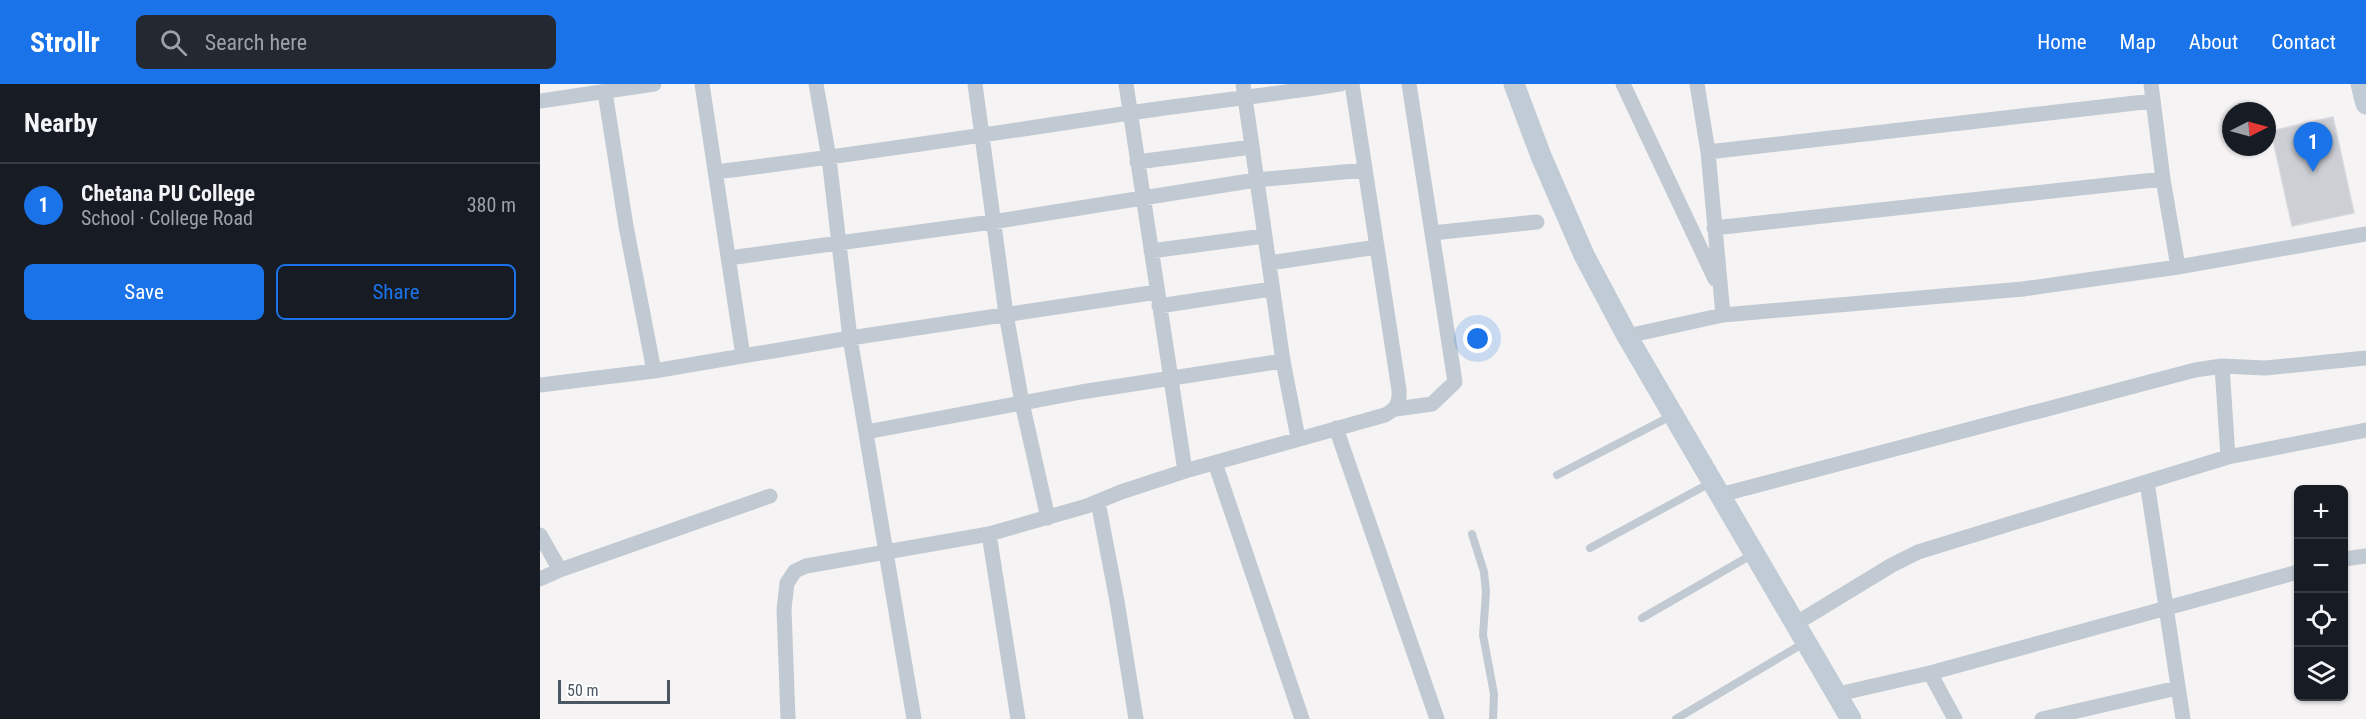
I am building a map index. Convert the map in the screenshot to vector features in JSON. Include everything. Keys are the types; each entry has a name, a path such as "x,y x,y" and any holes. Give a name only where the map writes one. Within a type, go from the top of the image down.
{"street":[{"path":"540,101 584,89 605,92 654,84"},
{"path":"702,84 743,356"},
{"path":"816,84 829,158 850,338 914,719"},
{"path":"975,84 1006,314 1022,404 1048,518"},
{"path":"1126,84 1185,471"},
{"path":"716,172 981,137 1244,92 1340,84"},
{"path":"1352,84 1399,390 1400,399 1396,409"},
{"path":"788,719 784,609 787,583 795,571 806,566 989,534 1048,518 1185,471 1385,415 1396,409 1432,404 1455,382 1409,84"},
{"path":"1514,84 1540,156 1584,255 1628,336 1851,719"},
{"path":"1623,84 1720,290"},
{"path":"1697,84 1708,152 1723,315"},
{"path":"2151,84 2163,179 2178,267"},
{"path":"2361,84 2366,104"},
{"path":"605,92 626,226 654,371"},
{"path":"1244,92 1283,361 1298,438"},
{"path":"1708,152 2153,101"},
{"path":"1137,162 1252,147"},
{"path":"729,258 993,222 1256,180 1365,170"},
{"path":"1714,228 2163,179"},
{"path":"1432,233 1537,222"},
{"path":"1628,336 1723,315 2023,289 2178,267 2366,234"},
{"path":"1151,251 1264,236"},
{"path":"1269,263 1377,247"},
{"path":"540,385 654,371 1006,314 1272,289"},
{"path":"1716,488 2195,370 2222,366 2265,368 2366,358"},
{"path":"866,432 1170,378 1283,361"},
{"path":"2222,366 2228,457"},
{"path":"1336,428 1437,719"},
{"path":"1800,633 1892,565 1918,552 2228,457 2366,430"},
{"path":"1215,463 1302,719"},
{"path":"2148,482 2182,719"},
{"path":"540,579 770,495"},
{"path":"1098,502 1136,719"},
{"path":"989,534 1018,719"},
{"path":"540,535 560,570"},
{"path":"2348,559 2366,556"},
{"path":"1838,694 1929,673 2294,573"},
{"path":"1929,673 1955,719"},
{"path":"2042,719 2177,688"}],"lane":[{"path":"1557,475 1673,414"},
{"path":"1590,548 1716,488"},
{"path":"1472,534 1484,572 1486,592 1483,636 1494,694 1493,719"},
{"path":"1642,618 1754,554"},
{"path":"1677,719 1800,633"}],"building":[{"path":"2333,117 2354,213 2292,226 2276,154 2276,130"}],"place":[{"name":"Chetana PU College","path":"2313,172"}]}
